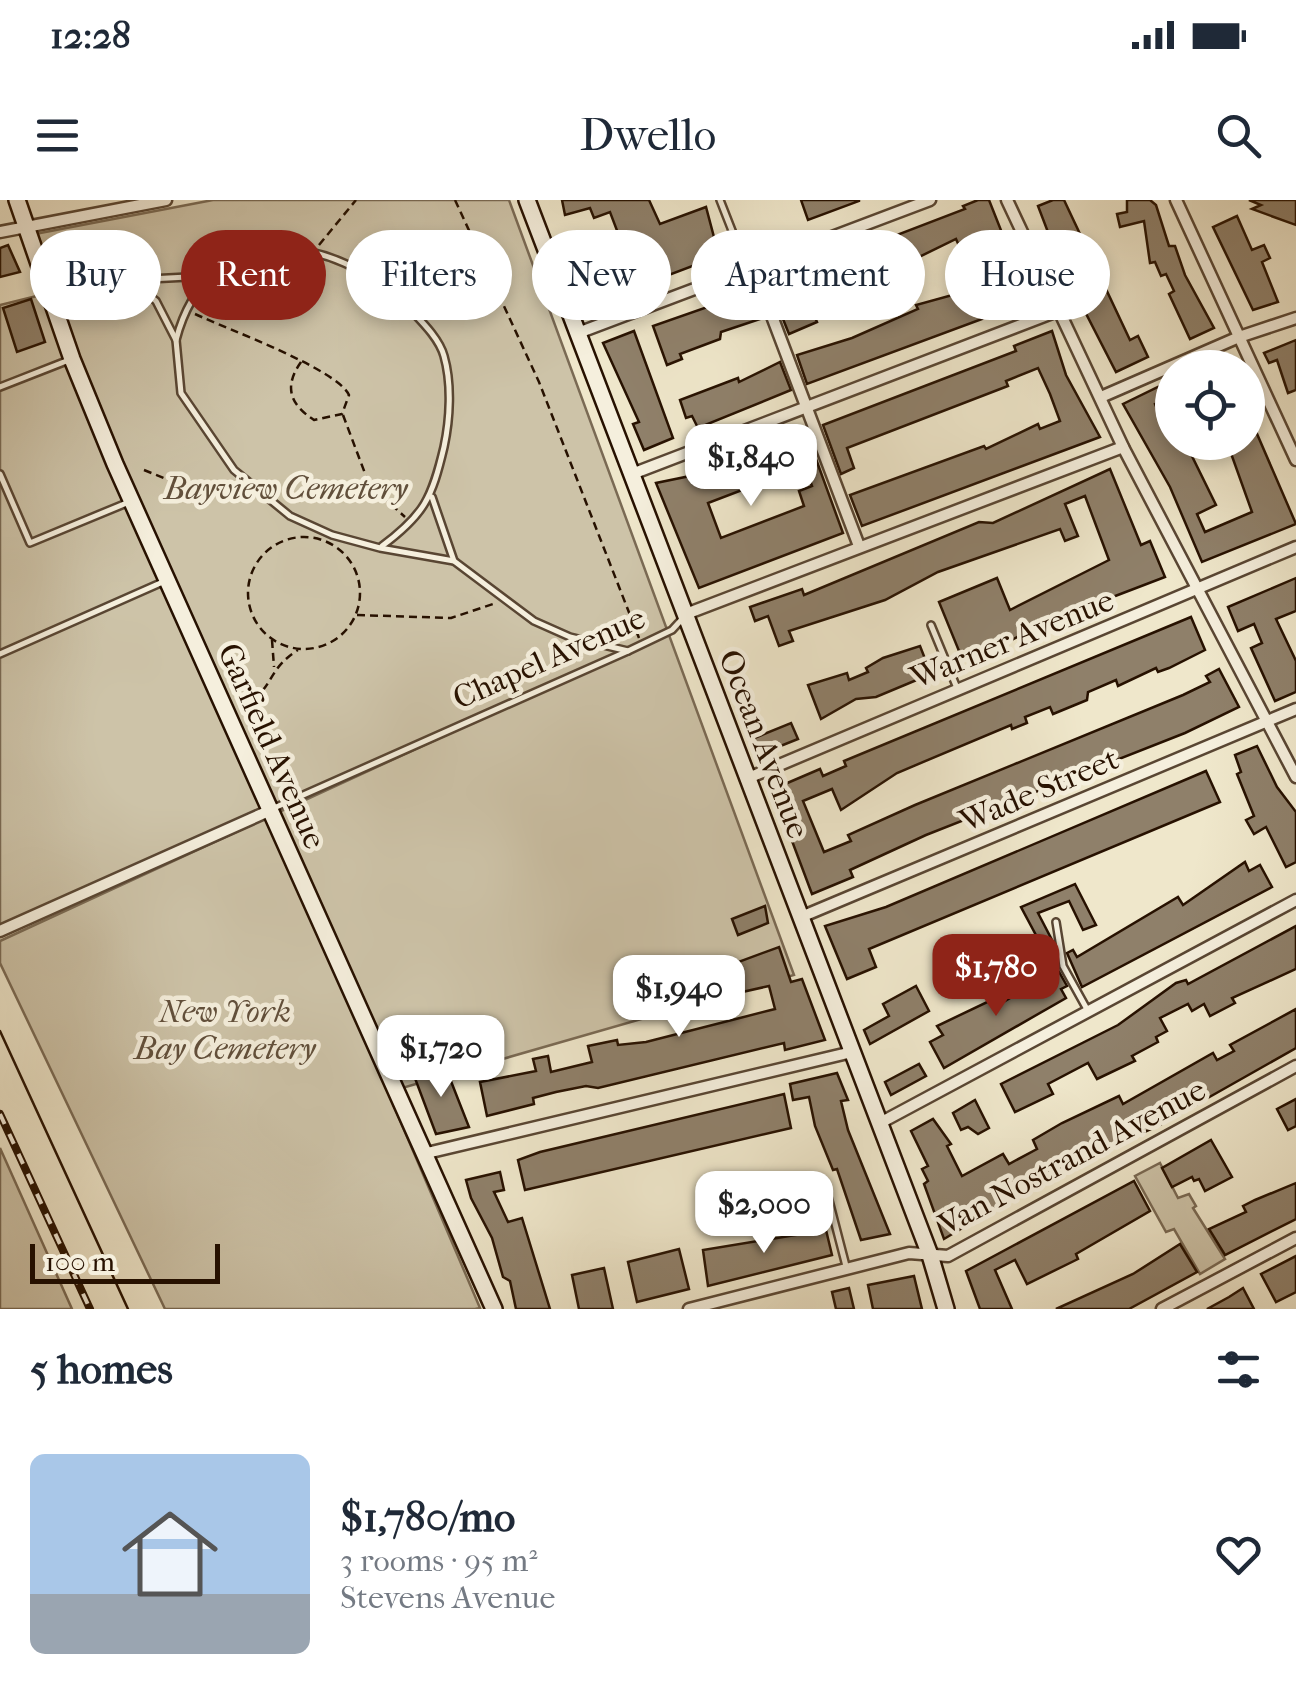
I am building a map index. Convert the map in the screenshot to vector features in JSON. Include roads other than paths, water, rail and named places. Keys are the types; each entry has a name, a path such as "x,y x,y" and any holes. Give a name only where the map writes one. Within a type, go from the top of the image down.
{"main road":[{"name":"Garfield Avenue","path":"17,200 30,239"},
{"name":"Ocean Avenue","path":"526,200 930,1255 946,1309"},
{"name":"Garfield Avenue","path":"58,320 132,501 494,1309"}],"street":[{"path":"0,232 166,200"},
{"path":"850,230 930,200"},
{"path":"1007,200 1021,230"},
{"path":"1176,200 1296,460"},
{"path":"578,333 691,290"},
{"path":"1101,397 1296,318"},
{"path":"773,320 859,546"},
{"path":"632,474 1034,320"},
{"path":"1065,320 1123,447 1296,778"},
{"name":"Chapel Avenue","path":"686,614 1123,447"},
{"name":"Warner Avenue","path":"746,778 1296,547"},
{"name":"Wade Street","path":"801,917 1296,709"},
{"name":"Chapel Avenue","path":"0,930 270,810"},
{"path":"880,1123 1296,900"},
{"path":"427,1153 852,1052"},
{"name":"Van Nostrand Avenue","path":"689,1309 910,1253 948,1256 1296,1066"},
{"path":"1162,1309 1296,1238"}],"lane":[{"path":"720,200 732,230"},
{"path":"326,256 381,280 424,323 444,354 448,430 430,494 412,524 380,548"},
{"path":"161,310 176,340"},
{"path":"181,320 176,340 180,393 234,470 290,516 332,535 454,561 502,600 570,638 628,651"},
{"path":"0,387 72,359"},
{"path":"0,474 30,543 132,501"},
{"path":"430,494 454,561"},
{"path":"0,654 167,580"},
{"name":"Chapel Avenue","path":"270,810 628,651 672,630 686,614"},
{"path":"931,625 957,688"},
{"path":"1056,922 1064,966 1088,1011"},
{"path":"734,1202 819,1183 826,1188 846,1269"}],"tram line":[{"path":"0,1031 128,1309"}],"railway":[{"path":"0,1114 90,1309"}],"park label":[{"name":"Bayview Cemetery","path":"286,488"},
{"name":"New York Bay Cemetery","path":"225,1030"}]}
